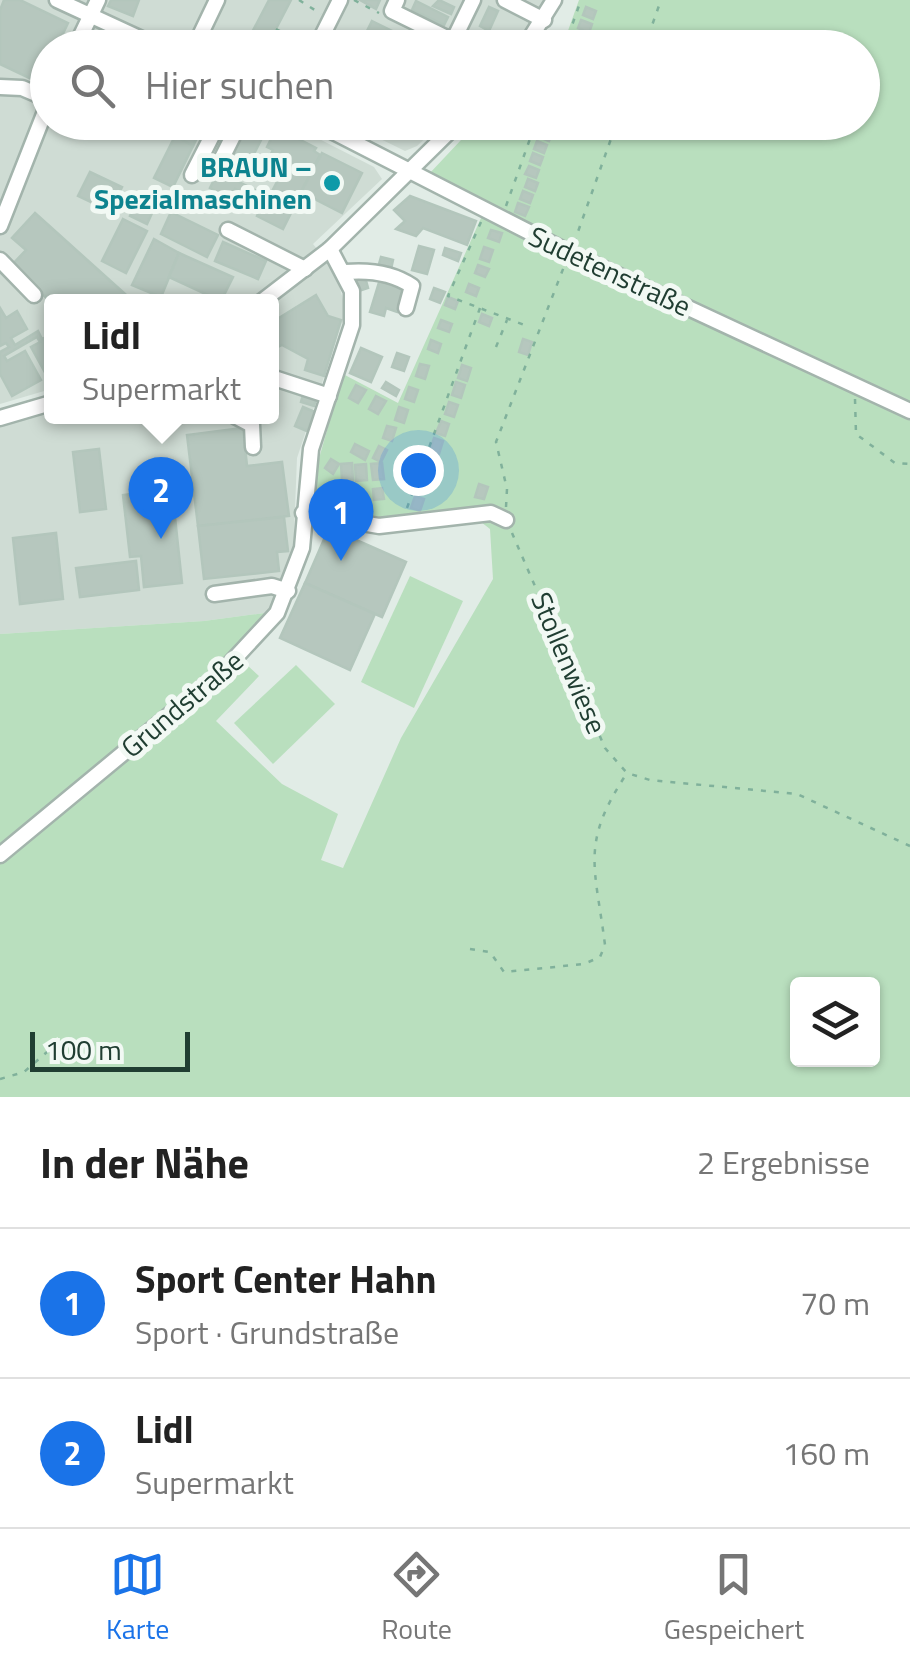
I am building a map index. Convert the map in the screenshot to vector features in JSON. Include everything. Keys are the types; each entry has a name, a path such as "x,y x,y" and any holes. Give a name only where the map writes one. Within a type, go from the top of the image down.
{"street":[{"path":"57,0 121,30"},
{"path":"84,30 98,0"},
{"path":"203,30 217,0"},
{"path":"324,30 340,0"},
{"path":"459,30 473,0"},
{"path":"505,0 544,20"},
{"path":"537,30 554,0"},
{"path":"395,5 434,30"},
{"path":"0,87 30,92"},
{"path":"0,226 4,206 32,140"},
{"path":"192,175 210,140"},
{"path":"218,166 231,140"},
{"name":"Sudetenstraße","path":"350,140 570,253 910,412"},
{"path":"271,294 330,250 441,140"},
{"path":"228,230 305,268"},
{"path":"330,250 345,272 371,272 408,282 412,286 406,308"},
{"path":"0,260 34,295"},
{"name":"Grundstraße","path":"0,855 245,651 278,612 302,548 309,459 354,308 345,272"},
{"path":"279,381 328,396"},
{"path":"0,418 44,404"},
{"path":"250,424 253,447"},
{"path":"303,513 401,525 491,512 506,520"},
{"path":"214,594 272,586 288,591"}],"path":[{"path":"299,0 331,18"},
{"path":"354,0 389,18 395,5"},
{"path":"570,30 581,0"},
{"path":"650,30 661,0"},
{"path":"501,219 530,140"},
{"path":"506,520 508,489 496,442 611,140"},
{"path":"486,211 448,296 527,326"},
{"path":"401,525 480,308"},
{"path":"496,347 507,318"},
{"path":"854,384 856,434 895,463 910,464"},
{"name":"Stollenwiese","path":"506,520 605,748 627,773"},
{"path":"470,949 490,952 504,972 584,964 600,957 604,945 593,838 602,811 627,773 650,780 797,794 910,846"},
{"path":"0,1078 20,1075 62,1038"}],"shaded area":[{"path":"0,0 546,0 529,30 30,30 30,140 321,140 374,167 382,179 313,244 336,273 346,311 297,458 293,559 272,612 204,621 0,634 0,426 44,414 44,424 279,424 279,294 44,294 44,391 0,404"},
{"path":"383,140 423,140 405,151"}],"green space":[{"path":"579,0 910,0 910,1097 0,1097 0,634 204,621 272,612 235,654 259,676 216,721 282,784 338,814 321,860 343,868 401,738 493,579 490,529 481,522 405,515 388,521 311,508 318,462 343,374 398,403 486,207 429,174 461,140 880,140 880,30 568,30"},
{"path":"410,576 463,601 414,708 361,682"},
{"path":"296,665 335,704 273,764 234,723"}],"building":[{"path":"4,0 20,0 68,23 65,30 30,30 30,78 0,64 0,10"},
{"path":"111,0 139,0 133,16 108,6"},
{"path":"269,0 291,0 275,30 253,30"},
{"path":"360,0 380,0 376,9"},
{"path":"439,0 454,7 451,14 433,6"},
{"path":"416,1 448,17 444,25 412,10"},
{"path":"489,7 498,11 489,30 480,26"},
{"path":"586,7 596,11 593,19 583,15"},
{"path":"581,20 592,24 590,30 578,28"},
{"path":"372,21 390,30 368,30"},
{"path":"173,140 193,146 173,187 154,178"},
{"path":"236,140 261,140 243,176 223,167"},
{"path":"270,140 300,140 316,148 314,151 320,155 283,229 257,216 263,203 235,189 230,198 210,188 221,166 243,176 239,182 269,197 280,176 264,168 273,150 267,147"},
{"path":"537,141 547,145 544,153 534,149"},
{"name":"BRAUN – Spezialmaschinen","path":"322,153 362,173 342,213 301,192"},
{"path":"533,153 543,157 540,165 530,161"},
{"path":"529,166 539,170 536,178 525,174"},
{"path":"90,172 122,187 110,211 78,196"},
{"path":"528,179 538,183 535,191 525,187"},
{"path":"523,191 533,195 530,203 520,199"},
{"path":"140,194 157,202 147,224 130,216"},
{"path":"410,196 476,221 467,245 423,228 416,236 396,229 405,221 394,210"},
{"path":"518,203 529,207 525,216 515,212"},
{"path":"171,212 218,235 207,257 161,234"},
{"path":"35,213 125,294 44,296 11,266 26,250 12,238"},
{"path":"123,219 147,231 126,273 102,261"},
{"path":"491,230 502,233 499,242 488,238"},
{"path":"154,239 179,253 162,294 132,285"},
{"path":"223,242 266,261 258,279 215,261"},
{"path":"419,246 434,250 427,274 412,270"},
{"path":"484,247 493,250 489,262 480,259"},
{"path":"445,248 461,253 458,261 443,255"},
{"path":"179,253 233,277 224,294 206,294 169,277"},
{"path":"381,257 393,260 390,274 377,271"},
{"path":"478,265 489,269 485,277 475,273"},
{"path":"364,273 368,288 359,291 355,276"},
{"path":"380,279 405,287 397,312 386,308 384,316 370,312"},
{"path":"469,284 479,288 476,296 466,292"},
{"path":"434,288 445,292 440,303 430,299"},
{"path":"316,295 328,316 341,320 324,376 305,370 308,359 279,346 279,318"},
{"path":"448,297 458,301 455,309 445,305"},
{"path":"0,308 6,318 17,311 27,329 11,338 15,345 38,331 44,338 44,371 31,347 40,342 37,337 4,356 7,361 25,351 41,380 12,396 0,374 0,352 9,347 6,343 0,346"},
{"path":"482,314 492,318 489,326 479,322"},
{"path":"441,320 452,324 449,332 438,328"},
{"path":"523,339 532,342 528,355 519,352"},
{"path":"431,340 441,344 438,353 428,349"},
{"path":"361,348 382,357 371,382 350,373"},
{"path":"397,353 409,357 404,371 392,367"},
{"path":"420,364 429,366 425,379 416,376"},
{"path":"462,365 471,368 467,381 458,378"},
{"path":"386,382 399,390 396,396 382,388"},
{"path":"456,382 465,385 461,398 452,395"},
{"path":"356,385 366,390 358,403 349,398"},
{"path":"409,387 418,390 414,402 405,399"},
{"path":"303,395 316,399 314,406 301,402"},
{"path":"376,396 386,401 378,414 369,409"},
{"path":"449,402 458,405 454,417 445,414"},
{"path":"303,407 315,412 307,431 295,426"},
{"path":"399,407 408,410 404,423 395,420"},
{"path":"441,421 449,424 445,436 436,433"},
{"path":"387,426 396,428 392,441 383,438"},
{"path":"243,428 247,466 282,462 289,516 198,526 187,435"},
{"path":"434,438 443,441 439,454 430,451"},
{"path":"355,444 369,451 365,460 351,452"},
{"path":"379,446 387,450 381,462 373,458"},
{"path":"99,449 106,509 80,512 73,452"},
{"path":"331,459 339,464 333,474 325,468"},
{"path":"429,459 438,462 433,475 424,472"},
{"path":"352,463 353,480 342,480 341,464"},
{"path":"382,463 384,479 373,480 371,464"},
{"path":"366,464 367,480 356,481 355,465"},
{"path":"422,478 431,481 427,493 418,490"},
{"path":"479,484 488,487 484,499 475,497"},
{"path":"382,488 384,499 374,500 373,489"},
{"path":"172,489 182,583 144,587 141,556 130,557 123,495"},
{"path":"415,496 424,499 420,511 411,508"},
{"path":"284,517 288,551 277,552 279,571 204,579 198,526"},
{"path":"329,528 406,562 382,617 305,583"},
{"path":"56,533 63,599 20,604 13,538"},
{"path":"136,561 139,590 80,597 76,568"},
{"path":"305,583 375,614 350,670 280,638"}],"place":[{"name":"BRAUN – Spezialmaschinen","path":"332,183"},
{"name":"Lidl","path":"161,539"},
{"name":"Sport Center Hahn","path":"341,561"}]}
